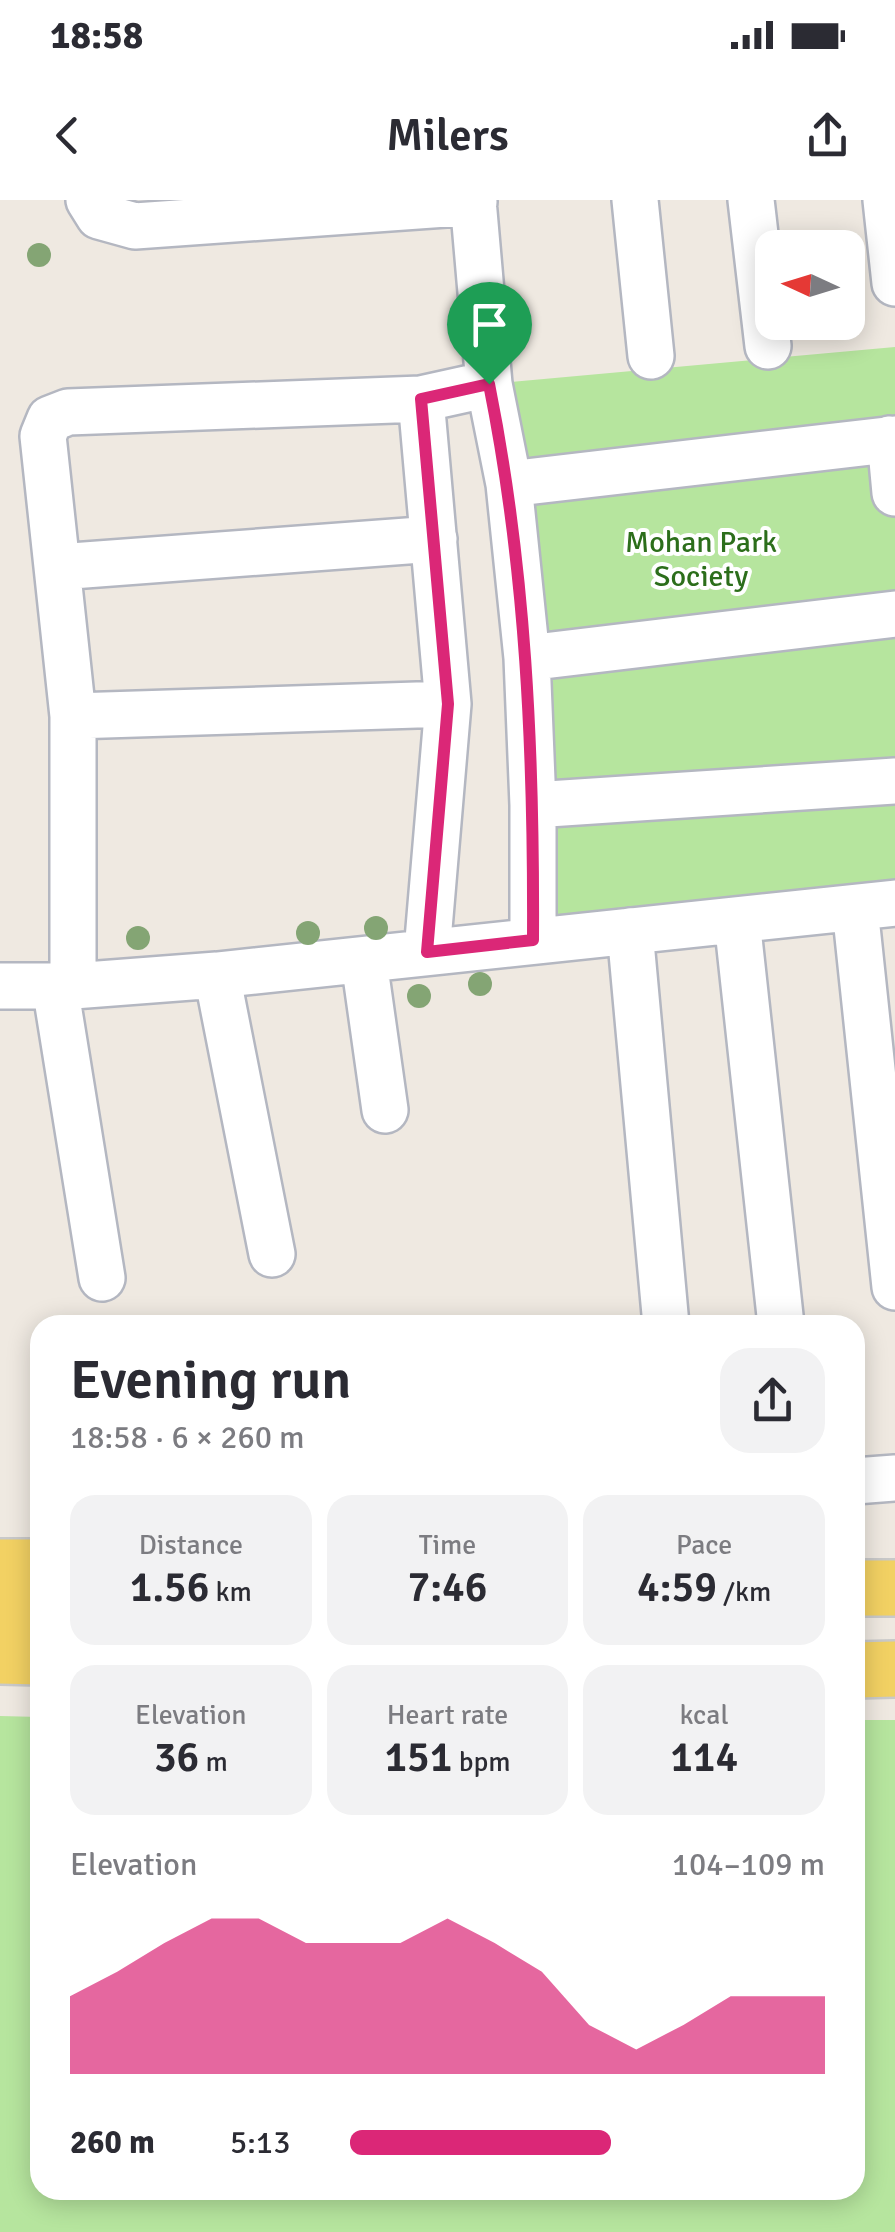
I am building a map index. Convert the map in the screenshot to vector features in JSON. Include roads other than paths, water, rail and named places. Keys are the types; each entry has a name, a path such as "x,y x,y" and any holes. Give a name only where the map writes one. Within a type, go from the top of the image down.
{"main road":[{"path":"865,1558 895,1558"},
{"path":"865,1588 895,1588"},
{"path":"865,1622 895,1622"},
{"path":"865,1670 895,1669"}],"street":[{"path":"89,200 99,216 135,226 474,201 489,384 509,484 527,658 534,805 533,940"},
{"path":"634,200 650,356"},
{"path":"751,200 768,346"},
{"path":"886,200 895,283"},
{"path":"102,1278 64,986 73,716 45,426 57,414 421,399 489,384"},
{"path":"421,399 448,704 427,952"},
{"path":"509,484 893,439 895,493"},
{"path":"58,567 434,539"},
{"path":"527,658 895,614"},
{"path":"73,716 448,704"},
{"path":"534,805 895,781"},
{"path":"0,986 64,986 217,975 875,906 895,1287"},
{"path":"738,920 781,1315"},
{"path":"630,930 665,1315"},
{"path":"364,961 385,1110"},
{"path":"217,975 272,1254"},
{"path":"865,1480 895,1478"}],"park label":[{"name":"Mohan Park Society","path":"701,559"}]}
